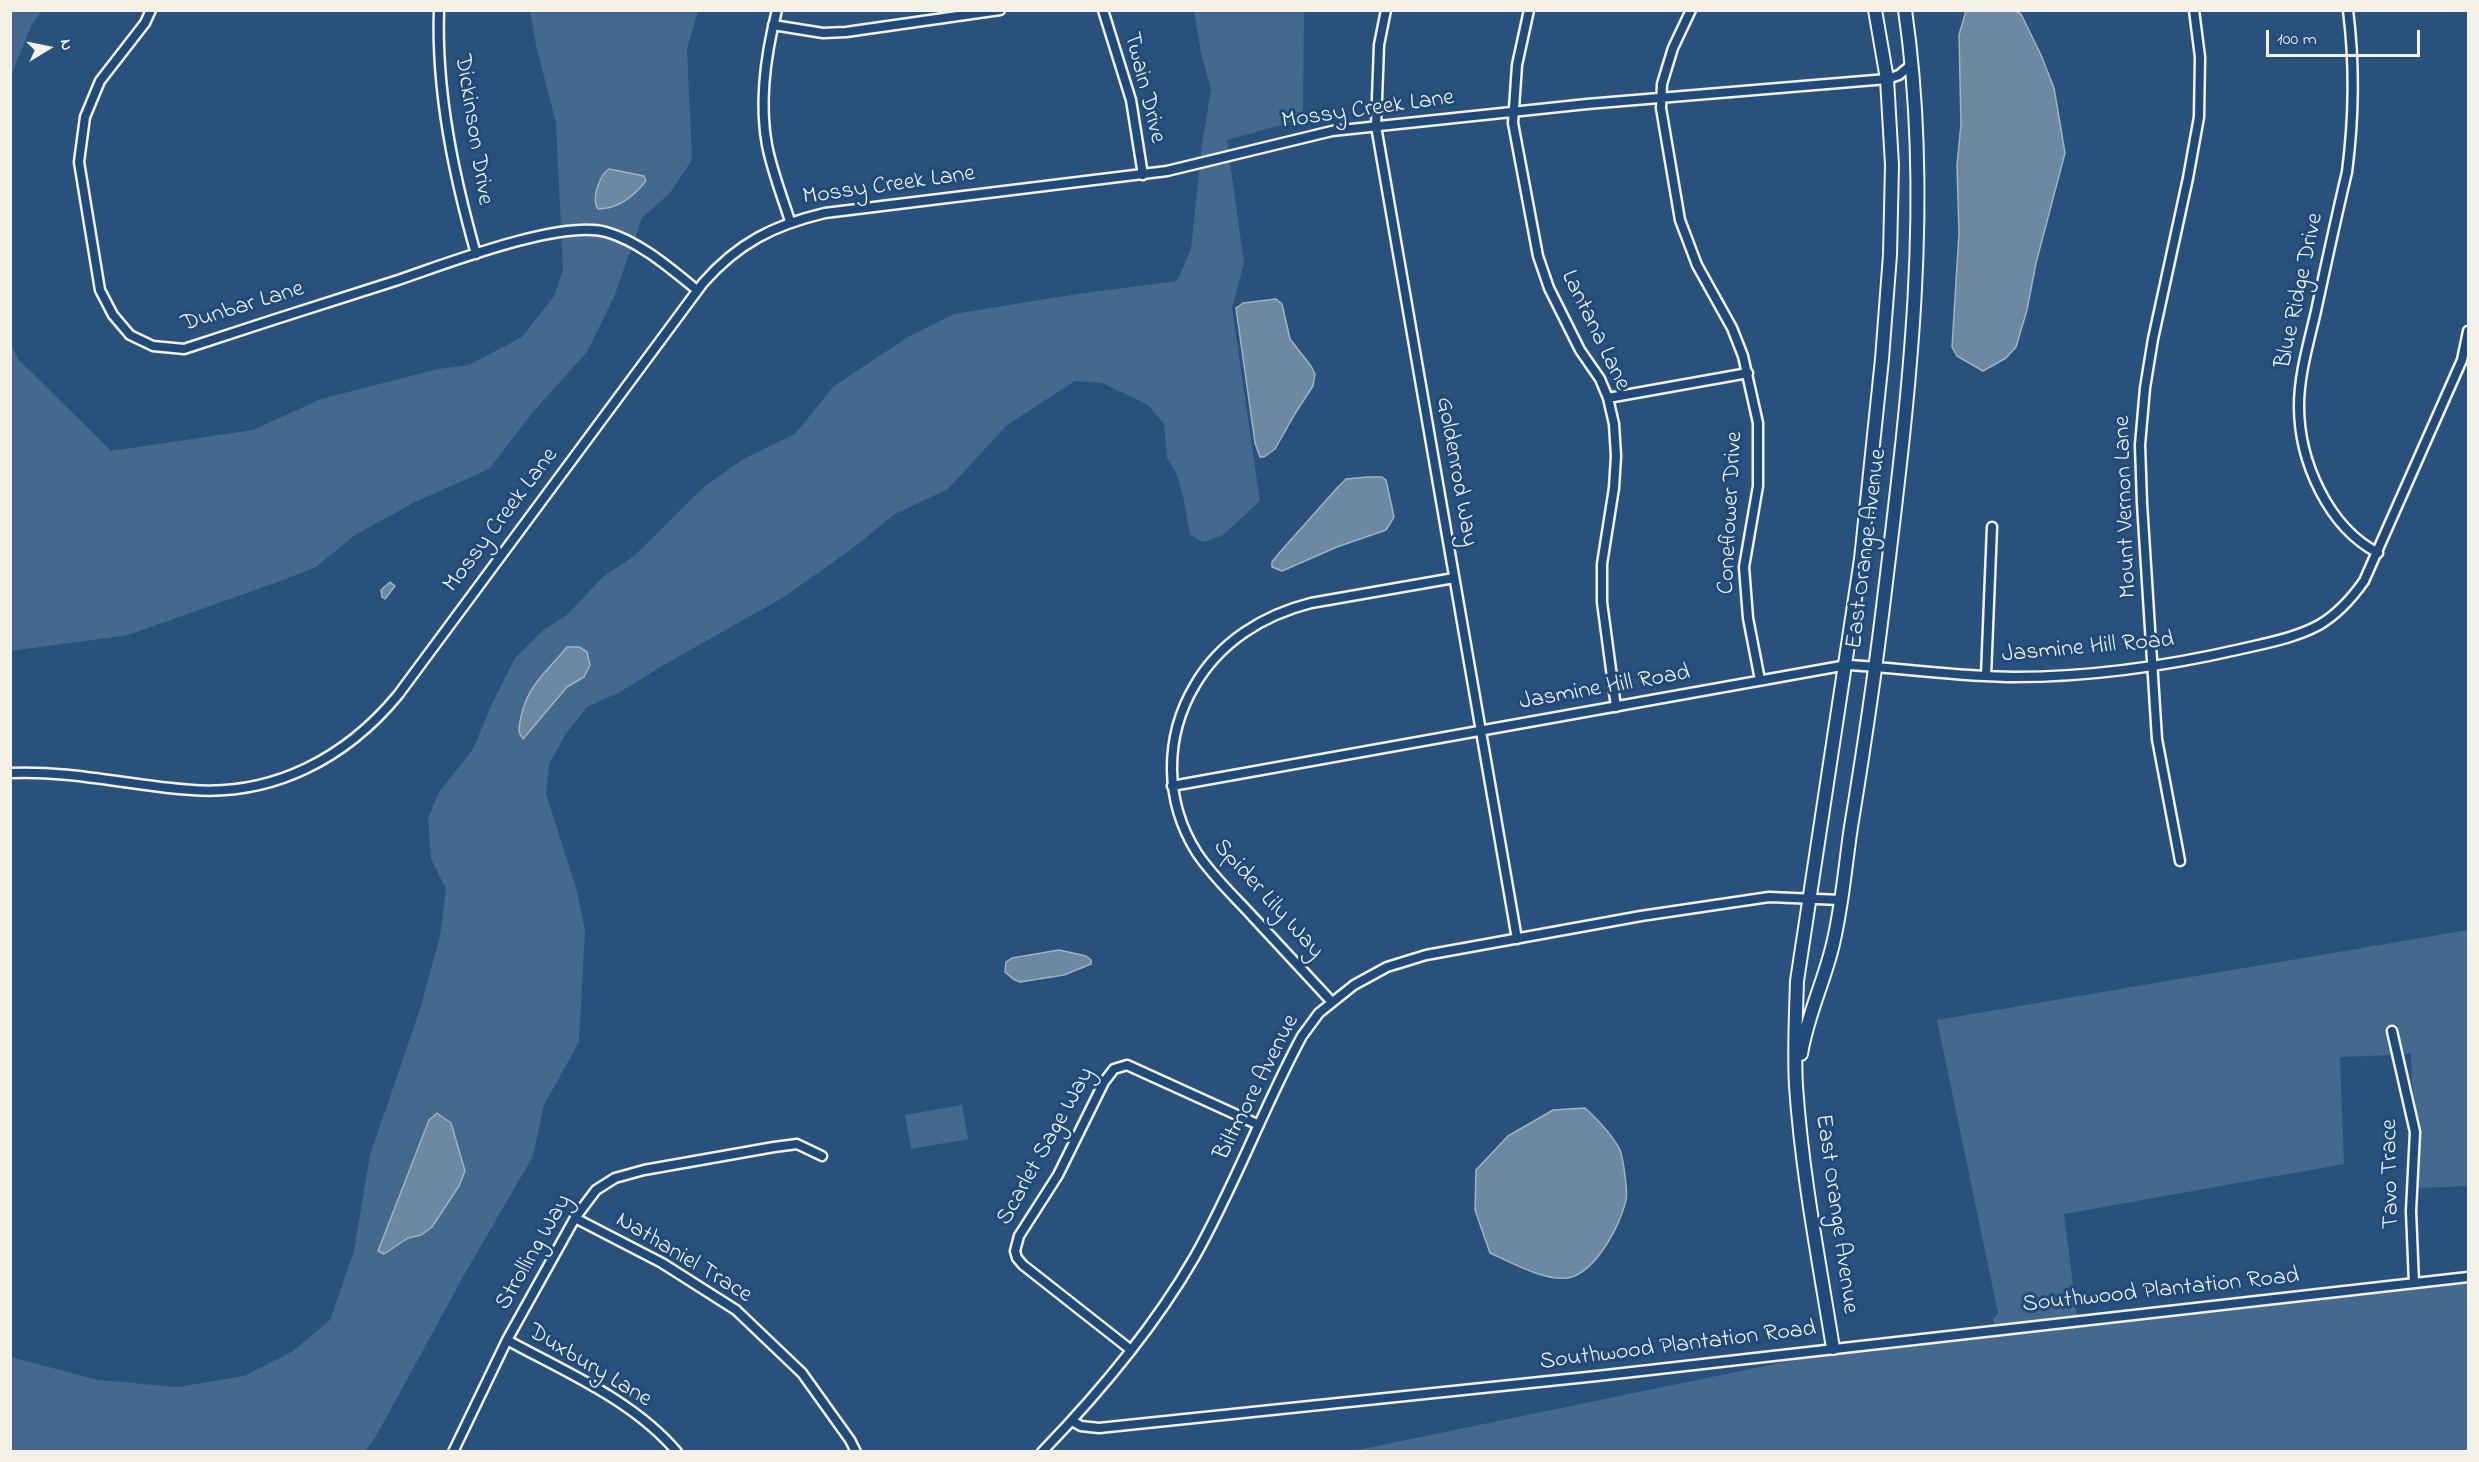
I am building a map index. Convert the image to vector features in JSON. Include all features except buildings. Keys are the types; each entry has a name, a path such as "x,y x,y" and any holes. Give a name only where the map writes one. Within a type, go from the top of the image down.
{"street":[{"name":"Dunbar Lane","path":"151,10 145,23 100,81 85,117 79,162 100,290 113,315 130,335 153,346 184,349 476,254 559,231 605,232 637,246 697,290"},
{"name":"Dickinson Drive","path":"439,10 438,44 441,81 459,194 476,254"},
{"path":"777,10 765,85 764,119 768,148 790,221"},
{"path":"773,25 823,33 846,32 1000,10"},
{"name":"Twain Drive","path":"1103,10 1131,100 1143,175"},
{"name":"Goldenrod Way","path":"1386,10 1379,45 1376,126 1517,939"},
{"name":"Lantana Lane","path":"1529,10 1517,65 1513,112 1538,256 1549,288 1608,398 1614,424 1616,456 1614,488 1602,564 1602,602 1616,707"},
{"name":"Coneflower Drive","path":"1691,10 1673,48 1662,84 1662,98 1683,231 1697,266 1732,328 1748,373 1758,423 1759,452 1753,520 1744,567 1745,593 1760,681"},
{"name":"East Orange Avenue","path":"1833,1348 1808,1195 1796,1086 1795,1033 1797,981 1847,665 1861,560 1882,359 1890,255 1892,165 1887,78 1875,10"},
{"name":"East Orange Avenue","path":"1796,1086 1805,1027 1832,948 1840,900 1876,667 1912,342 1919,200 1912,64 1905,10"},
{"name":"Mount Vernon Lane","path":"2180,861 2157,739 2142,503 2141,435 2145,388 2153,339 2199,117 2200,57 2194,10"},
{"name":"Blue Ridge Drive","path":"2348,10 2354,69 2350,150 2301,378 2299,416 2308,462 2327,501 2355,536 2366,547 2378,553"},
{"name":"Mossy Creek Lane","path":"10,773 38,772 79,775 189,790 231,789 283,779 336,753 375,721 398,695 697,290 736,251 790,221 825,213 1143,175 1310,135 1513,112 1887,78 1899,75 1912,64"},
{"name":"Jasmine Hill Road","path":"1172,786 1847,665 1986,676 2051,676 2153,666 2279,640 2319,625 2340,609 2356,591 2378,553 2462,360 2469,331"},
{"path":"1608,398 1748,373"},
{"path":"1986,676 1992,527"},
{"name":"Spider Lily Way","path":"1331,1001 1198,855 1180,818 1172,786 1172,750 1182,711 1200,676 1217,653 1265,619 1290,608 1454,578"},
{"name":"Biltmore Avenue","path":"1042,1452 1072,1421 1157,1317 1195,1256 1302,1036 1331,1001 1369,976 1403,962 1517,939 1641,916 1769,897 1840,900"},
{"name":"Tavo Trace","path":"2392,1031 2415,1132 2411,1211 2414,1284"},
{"name":"Scarlet Sage Way","path":"1131,1350 1023,1265 1015,1251 1018,1236 1058,1175 1104,1082 1114,1069 1127,1065 1259,1125"},
{"name":"Strolling Way","path":"453,1452 507,1340 575,1218 597,1189 615,1178 644,1170 796,1144 822,1156"},
{"name":"Nathaniel Trace","path":"575,1218 662,1263 736,1310 802,1373 850,1440 856,1452"},
{"name":"Southwood Plantation Road","path":"1072,1421 1081,1426 1099,1428 1597,1376 2469,1277"},
{"name":"Duxbury Lane","path":"507,1340 612,1398 664,1436 677,1452"}],"shaded area":[{"path":"11,10 42,11 32,24 11,76"},
{"path":"530,11 698,11 687,49 692,160 670,193 642,218 614,297 587,352 533,412 489,469 415,502 355,535 316,567 128,635 11,651 10,342 18,359 111,451 253,430 321,399 438,369 469,365 522,337 554,296 563,270 556,123 536,45"},
{"path":"1194,11 1304,11 1303,119 1227,140 1244,263 1232,308 1260,501 1223,535 1204,542 1190,535 1177,475 1167,458 1164,424 1148,405 1102,383 1075,381 1007,425 948,489 895,514 853,548 784,597 620,692 587,707 565,735 549,765 546,794 577,891 585,931 579,1042 544,1105 533,1156 463,1277 375,1438 365,1451 11,1452 11,1357 98,1380 178,1387 244,1376 293,1351 330,1320 354,1251 370,1155 420,1009 440,936 446,889 431,859 428,818 439,792 473,749 515,658 542,631 567,615 604,576 634,556 704,487 743,459 795,434 834,386 908,337 954,314 1177,281 1191,249 1202,145 1211,89 1201,53"},
{"path":"1966,11 2015,11 2021,14 2054,88 2065,153 2016,347 2006,358 1983,371 1957,356 1952,347 1959,233 1957,165 1961,124 1959,35"},
{"path":"609,169 644,176 646,181 625,201 612,207 598,209 595,200 597,188"},
{"path":"1276,299 1282,304 1290,339 1315,374 1313,386 1275,449 1264,457 1260,457 1255,443 1236,308 1243,303"},
{"path":"1382,477 1386,480 1394,517 1386,530 1337,547 1282,571 1272,567 1272,562 1280,552 1346,479"},
{"path":"390,582 395,586 385,599 382,597 381,590"},
{"path":"567,647 579,647 587,652 590,665 584,677 567,687 523,739 519,727 528,696 539,679"},
{"path":"2468,930 2468,1186 2418,1188 2421,1132 2412,1084 2411,1054 2404,1054 2397,1025 2386,1027 2392,1055 2340,1057 2344,1164 2064,1214 2077,1316 1994,1325 1993,1319 1998,1313 1937,1020"},
{"path":"1059,950 1086,956 1091,960 1091,964 1064,975 1020,982 1005,972 1006,962 1012,958"},
{"path":"962,1105 968,1139 911,1149 905,1115"},
{"path":"1585,1108 1613,1138 1620,1150 1624,1167 1626,1200 1619,1221 1599,1255 1582,1272 1563,1278 1541,1275 1490,1253 1475,1210 1476,1170 1508,1136 1553,1110"},
{"path":"437,1113 451,1123 465,1171 459,1186 432,1227 421,1235 408,1238 384,1254 378,1251 429,1120"},
{"path":"2468,1282 2468,1451 1348,1452 1818,1355"}]}
